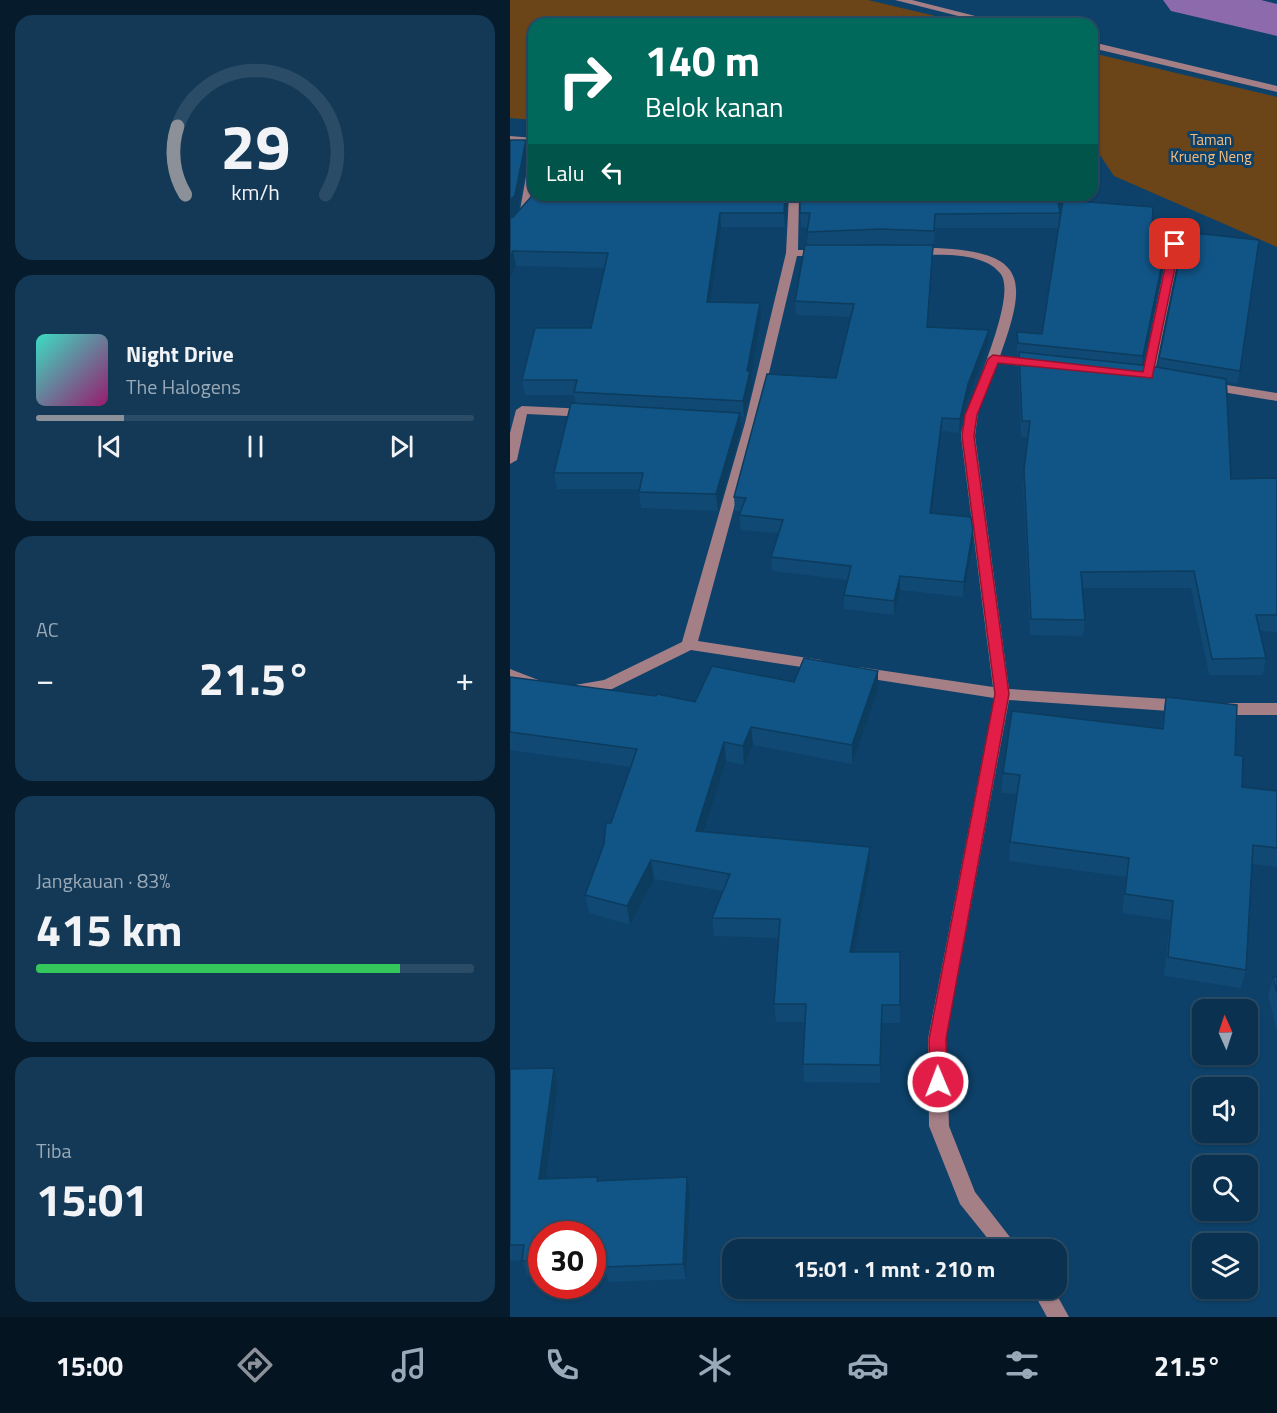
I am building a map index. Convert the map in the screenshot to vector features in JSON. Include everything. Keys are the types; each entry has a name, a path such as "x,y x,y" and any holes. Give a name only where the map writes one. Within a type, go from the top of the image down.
{"street":[{"path":"900,0 976,18"},
{"path":"1098,46 1277,89"},
{"path":"510,139 528,140"},
{"path":"510,228 525,211 528,194"},
{"path":"689,645 745,422 792,253 794,201"},
{"path":"1148,376 1175,244"},
{"path":"898,252 968,255 994,262 1008,274 1014,288 993,359 971,415 968,436 1002,694 938,1050 939,1126 967,1198 1001,1239"},
{"path":"792,253 839,253"},
{"path":"993,359 1053,365"},
{"path":"1195,383 1277,397"},
{"path":"510,460 516,410 602,414"},
{"path":"510,674 531,684 553,689 583,690 607,685 689,645 1002,694 1234,710 1277,709"},
{"path":"1048,1299 1059,1317"}],"green space":[{"path":"510,0 868,0 944,18 528,18 528,120 510,118"},
{"name":"Taman Krueng Neng","path":"1098,54 1277,97 1277,247 1114,176 1098,152"}],"building":[{"path":"510,140 526,140 515,195 510,201"},
{"path":"528,200 785,201 784,213 720,213 707,302 760,303 743,401 574,392 577,380 522,380 535,328 591,328 608,253 513,251 510,257 510,218"},
{"path":"800,201 1058,201 1060,213 935,214 934,231 880,229 807,232 810,213 800,213"},
{"path":"1063,201 1153,207 1152,228 1169,230 1143,356 1018,343 1017,332 1042,334"},
{"path":"1185,232 1259,240 1240,371 1159,358"},
{"path":"805,245 933,245 927,327 989,330 968,384 960,419 942,418 930,513 971,517 973,530 964,582 900,576 894,601 844,595 851,566 771,557 783,520 739,515 746,498 734,497 767,374 836,378 854,304 795,301"},
{"path":"1019,352 1150,366 1226,379 1231,479 1277,478 1277,615 1256,615 1266,658 1212,659 1194,571 1081,572 1085,620 1031,619 1024,470 1030,421 1022,421"},
{"path":"571,403 740,413 716,494 639,492 643,473 554,473"},
{"path":"804,658 878,671 852,745 751,727 743,746 724,742 696,831 870,847 850,952 900,952 900,1005 882,1005 880,1065 803,1064 806,1004 774,1004 780,919 712,918 730,874 651,860 627,906 585,895 604,844 606,823 611,823 637,749 510,732 510,677 656,696 657,694 695,702 712,666 794,682"},
{"path":"1166,697 1237,705 1235,755 1243,756 1242,787 1277,791 1277,848 1253,845 1246,970 1168,957 1173,901 1125,894 1129,858 1010,842 1020,775 1003,773 1012,711 1163,729"},
{"path":"1273,977 1277,977 1277,993"},
{"path":"554,1068 539,1179 598,1177 597,1181 687,1177 683,1264 606,1267 606,1221 528,1221 528,1261 522,1261 524,1245 510,1245 510,1069"}],"waterway":[{"path":"1190,0 1277,20"}],"route":[{"path":"938,1082 937,1039 1002,694 968,436 971,415 993,359 1148,376 1175,244"}]}
